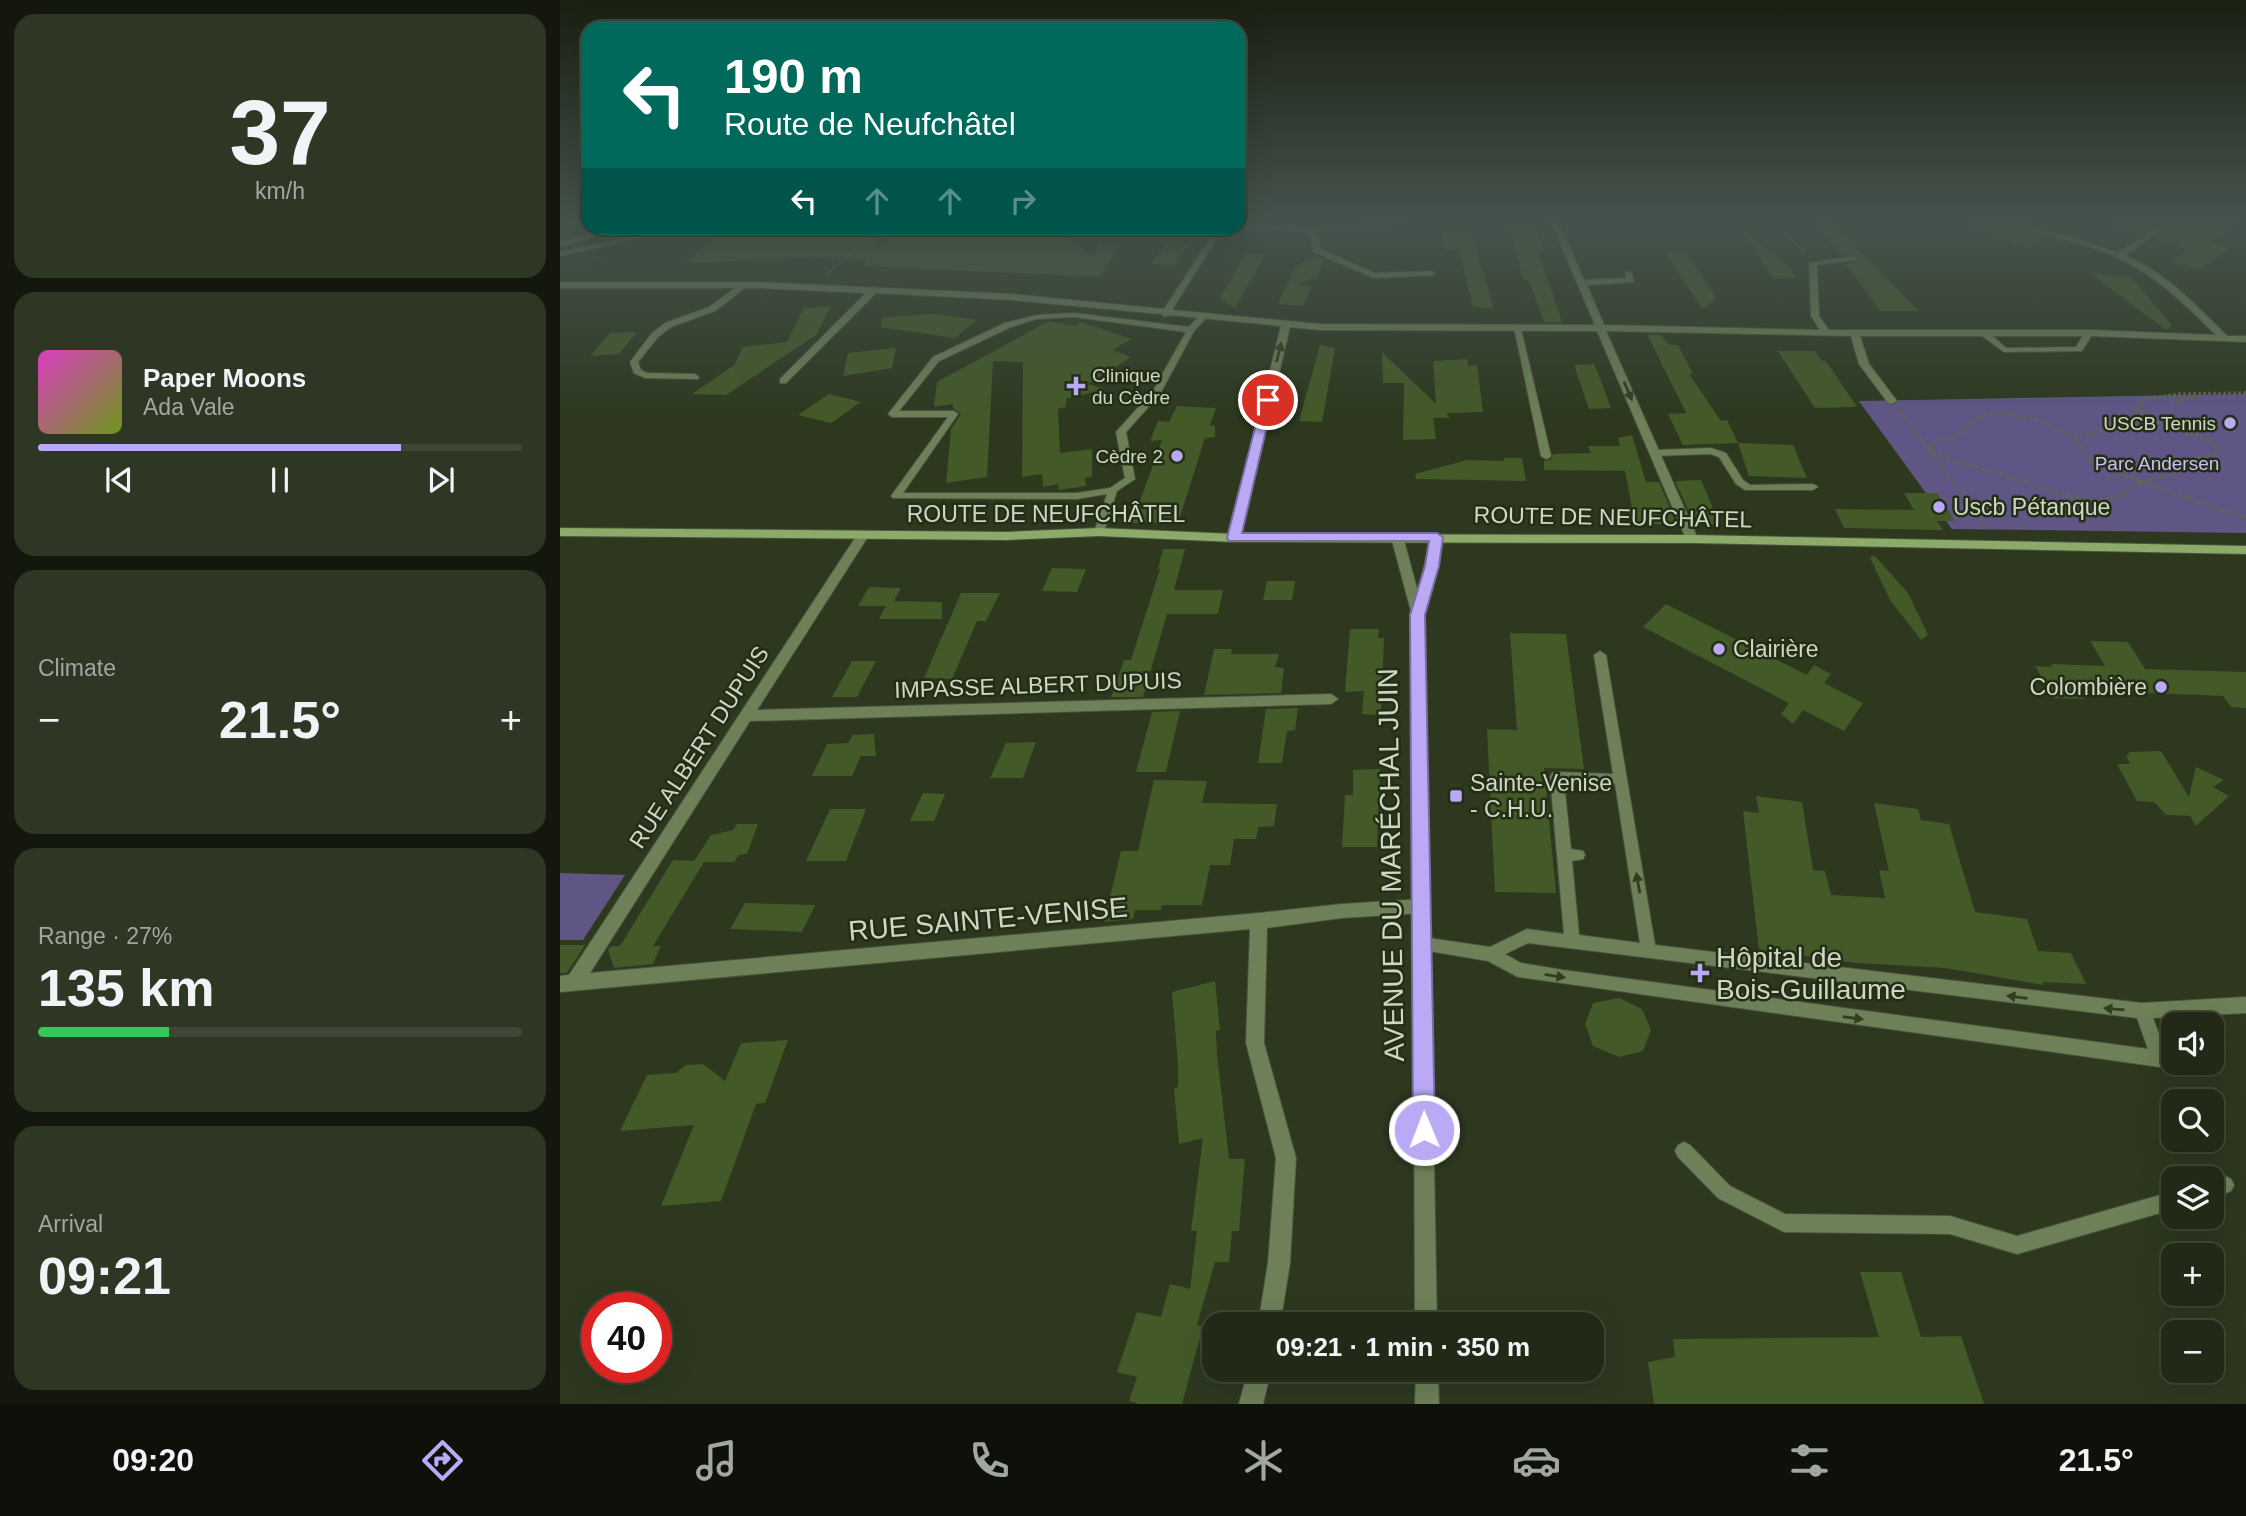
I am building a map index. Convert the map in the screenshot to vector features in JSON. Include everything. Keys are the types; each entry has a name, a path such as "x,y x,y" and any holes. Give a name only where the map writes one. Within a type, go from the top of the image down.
{"main road":[{"name":"ROUTE DE NEUFCHÂTEL","path":"560,533 1007,536 1099,532 1234,538 1692,538 2246,550"}],"street":[{"path":"800,288 1012,297 1202,318 1286,324 1854,334 2089,333 2246,339"},
{"path":"1165,314 1182,288"},
{"path":"1584,288 1692,538"},
{"path":"1814,288 1815,316 1826,333"},
{"path":"2171,288 2224,338"},
{"path":"783,381 873,290"},
{"path":"1234,538 1286,324"},
{"path":"1854,334 1864,364 1892,401"},
{"name":"RUE ALBERT DUPUIS","path":"567,984 863,535"},
{"name":"AVENUE DU MARÉCHAL JUIN","path":"1397,537 1418,615 1426,1312"},
{"name":"AVENUE DU MARÉCHAL JUIN","path":"1418,615 1437,537"},
{"name":"IMPASSE ALBERT DUPUIS","path":"746,716 1331,699"},
{"name":"RUE SAINTE-VENISE","path":"567,984 1259,922 1342,911 1422,906"},
{"path":"1259,922 1255,1043 1286,1158 1279,1263 1271,1312"},
{"path":"1251,1404 1257,1382"},
{"path":"1427,1382 1427,1404"}],"lane":[{"path":"695,377 645,375 637,371 634,362 655,335 668,325 712,309 742,288"},
{"path":"1191,330 1074,315 1037,317 1008,325 936,359 892,414 954,414 896,496 1077,496 1113,490 1130,479 1121,432 1157,392 1191,330 1202,318"},
{"path":"1517,329 1546,456"},
{"path":"1984,333 2004,350 2079,349 2089,333"},
{"path":"1655,453 1711,452 1723,455 1739,482 1748,488 1812,487"},
{"path":"1099,532 1113,490"},
{"path":"1600,655 1620,779 1627,857 1649,951"},
{"path":"1572,941 1571,855 1557,777 1620,779"},
{"path":"1491,954 1527,936 2142,1012 2246,1005"},
{"path":"1422,944 1491,954 1518,970 2160,1059 2142,1012"},
{"path":"1684,1151 1724,1192 1784,1223 1950,1225 2017,1245 2161,1204"}],"path":[{"path":"2136,407 2143,399 2192,393 2246,393"},
{"path":"2171,401 2196,397 2192,393"},
{"path":"1892,401 1999,545"},
{"path":"1927,449 1950,460 2000,473 2056,493 2094,500 2123,495 2137,483 2179,473 2190,460 2214,454 2220,448 2210,439 2162,426 2136,407"},
{"path":"2075,438 2131,422 2138,417 2136,407"},
{"path":"1927,449 1938,439 1954,436 1978,416 2000,413 2039,420 2075,438 2090,460 2137,483 2246,518"}],"green space":[{"name":"Parc Andersen","path":"2246,394 2246,533 1952,529 1859,401"},
{"path":"560,873 625,875 583,940 560,940"}],"building":[{"path":"1226,288 1247,288 1235,308 1220,299"},
{"path":"1286,288 1311,288 1303,306 1278,304"},
{"path":"1468,288 1487,288 1493,308 1473,307"},
{"path":"1532,288 1550,288 1562,322 1544,322"},
{"path":"1688,288 1709,288 1717,299 1703,309"},
{"path":"1863,288 1896,288 1919,311 1880,311"},
{"path":"2109,288 2140,288 2172,325 2166,330"},
{"path":"831,306 816,335 726,395 692,394 734,365 743,347 787,342 804,308"},
{"path":"926,314 977,320 955,338 881,327 882,318"},
{"path":"1049,321 1074,326 1081,322 1132,339 1112,350 1131,357 1088,384 1105,389 1066,399 1066,407 1058,409 1060,453 1092,449 1092,477 1085,478 1086,486 1059,490 1058,484 1043,487 1042,474 1022,477 1023,362 993,361 987,477 946,483 951,429 961,414 953,408 953,404 934,407 937,382"},
{"path":"637,332 619,354 590,356 610,333"},
{"path":"1647,334 1661,335 1669,345 1678,345 1693,374 1689,374 1721,421 1727,420 1738,443 1683,445 1668,414 1686,413"},
{"path":"1320,345 1335,348 1322,422 1299,421"},
{"path":"896,348 892,368 843,376 848,353"},
{"path":"1778,351 1815,351 1822,361 1826,361 1857,407 1815,408"},
{"path":"1382,352 1436,404 1433,361 1467,359 1468,366 1477,365 1483,412 1446,413 1450,418 1433,418 1436,439 1403,440 1404,383 1383,383"},
{"path":"1594,364 1611,408 1589,409 1574,365"},
{"path":"829,394 861,402 831,423 798,415"},
{"name":"Cèdre 2","path":"1177,406 1216,408 1210,425 1215,426 1215,437 1205,438 1178,523 1132,523 1162,440 1150,441 1158,421 1169,422"},
{"path":"1632,435 1646,482 1659,482 1675,520 1671,524 1631,524 1628,509 1632,507 1625,471 1544,470 1544,461 1551,460 1553,454 1591,453 1588,446 1620,446 1618,438"},
{"path":"1738,443 1793,445 1807,478 1749,476"},
{"path":"1504,458 1522,458 1526,481 1416,479 1415,474 1467,460 1504,461"},
{"path":"1701,480 1720,525 1704,525 1692,518 1675,481"},
{"path":"1904,493 1937,493 1955,521 1937,521 1943,530 1844,528 1835,509 1914,510"},
{"path":"1163,549 1185,549 1174,590 1223,590 1218,614 1167,614 1143,697 1111,697 1124,660 1131,660 1160,569"},
{"path":"1874,555 1908,593 1928,635 1921,640 1890,600 1870,558"},
{"path":"1052,568 1086,569 1077,592 1042,591"},
{"path":"1267,581 1295,581 1292,600 1263,600"},
{"path":"869,587 901,588 894,601 942,602 942,619 879,619 886,606 858,606"},
{"path":"961,593 1000,593 986,621 977,621 952,679 924,678"},
{"name":"Clairière","path":"1666,604 1807,675 1814,665 1831,674 1824,683 1863,703 1844,731 1803,710 1793,724 1781,714 1789,703 1643,627"},
{"path":"1350,629 1379,629 1378,638 1384,638 1381,715 1362,714 1364,691 1345,692"},
{"path":"1510,633 1566,634 1584,769 1544,768 1556,893 1495,892 1487,729 1517,730"},
{"name":"Colombière","path":"2090,641 2128,642 2145,669 2246,672 2246,708 2231,707 2223,696 2078,690 2084,699 2054,698 2035,666 2105,666"},
{"path":"1214,649 1232,649 1231,654 1279,654 1275,667 1284,668 1281,693 1204,695"},
{"path":"852,661 876,661 857,697 832,697"},
{"path":"1298,708 1295,730 1287,731 1282,763 1258,763 1266,709"},
{"path":"1180,711 1166,772 1136,772 1152,712"},
{"path":"874,734 876,756 861,756 852,776 812,776 827,744 848,743 853,735"},
{"path":"1036,742 1023,778 990,778 1006,743"},
{"path":"2161,751 2189,797 2196,767 2224,780 2213,787 2229,796 2196,826 2190,816 2166,815 2154,802 2137,801 2117,764 2130,764 2126,755 2130,755 2128,752"},
{"path":"1380,769 1377,847 1342,847 1345,795 1353,795 1353,770"},
{"path":"1154,780 1207,781 1202,803 1277,804 1274,826 1258,827 1256,839 1234,839 1230,865 1210,865 1202,905 1162,905 1161,910 1135,910 1133,919 1104,922 1121,851 1138,851"},
{"path":"923,793 945,794 934,821 910,821"},
{"path":"1756,796 1802,802 1813,870 1825,871 1831,895 1885,898 1879,870 1889,871 1874,803 1918,809 1921,820 1949,824 1975,912 2027,919 2038,951 2071,953 2086,984 2042,982 2044,985 1945,968 1856,963 1759,950 1743,811 1759,813"},
{"path":"830,809 866,809 846,861 806,861"},
{"path":"737,824 758,824 747,854 739,855 734,862 704,862 653,946 661,946 653,964 614,968 608,950 611,946 620,946 673,860 694,861 711,835 733,830"},
{"path":"745,903 815,905 802,932 730,929"},
{"path":"560,945 585,945 567,973 560,973"},
{"path":"1215,981 1220,1030 1216,1031 1217,1054 1229,1159 1245,1159 1239,1231 1232,1231 1229,1262 1215,1262 1197,1325 1202,1327 1202,1331 1182,1404 1139,1404 1129,1401 1137,1377 1117,1372 1137,1312 1161,1317 1170,1284 1190,1289 1197,1231 1191,1231 1203,1138 1179,1144 1174,1089 1178,1087 1178,1064 1172,992"},
{"path":"1619,998 1642,1009 1651,1030 1643,1051 1619,1057 1593,1046 1585,1024 1593,1003"},
{"path":"788,1040 765,1103 756,1104 721,1201 661,1206 694,1125 620,1131 647,1075 676,1073 686,1065 703,1064 725,1081 741,1043"},
{"path":"1860,1272 1901,1272 1921,1337 1961,1336 1984,1404 1654,1404 1648,1362 1675,1357 1673,1339 1879,1337"}],"place":[{"name":"Clinique du Cèdre","path":"1076,386"},
{"name":"USCB Tennis","path":"2230,423"},
{"name":"Cèdre 2","path":"1177,456"},
{"name":"Uscb Pétanque","path":"1939,507"},
{"name":"Clairière","path":"1719,649"},
{"name":"Colombière","path":"2161,687"},
{"name":"Sainte-Venise - C.H.U.","path":"1456,796"},
{"name":"Hôpital de Bois-Guillaume","path":"1700,973"}],"route":[{"path":"1268,400 1234,538 1437,537 1418,615 1424,1130"}]}
